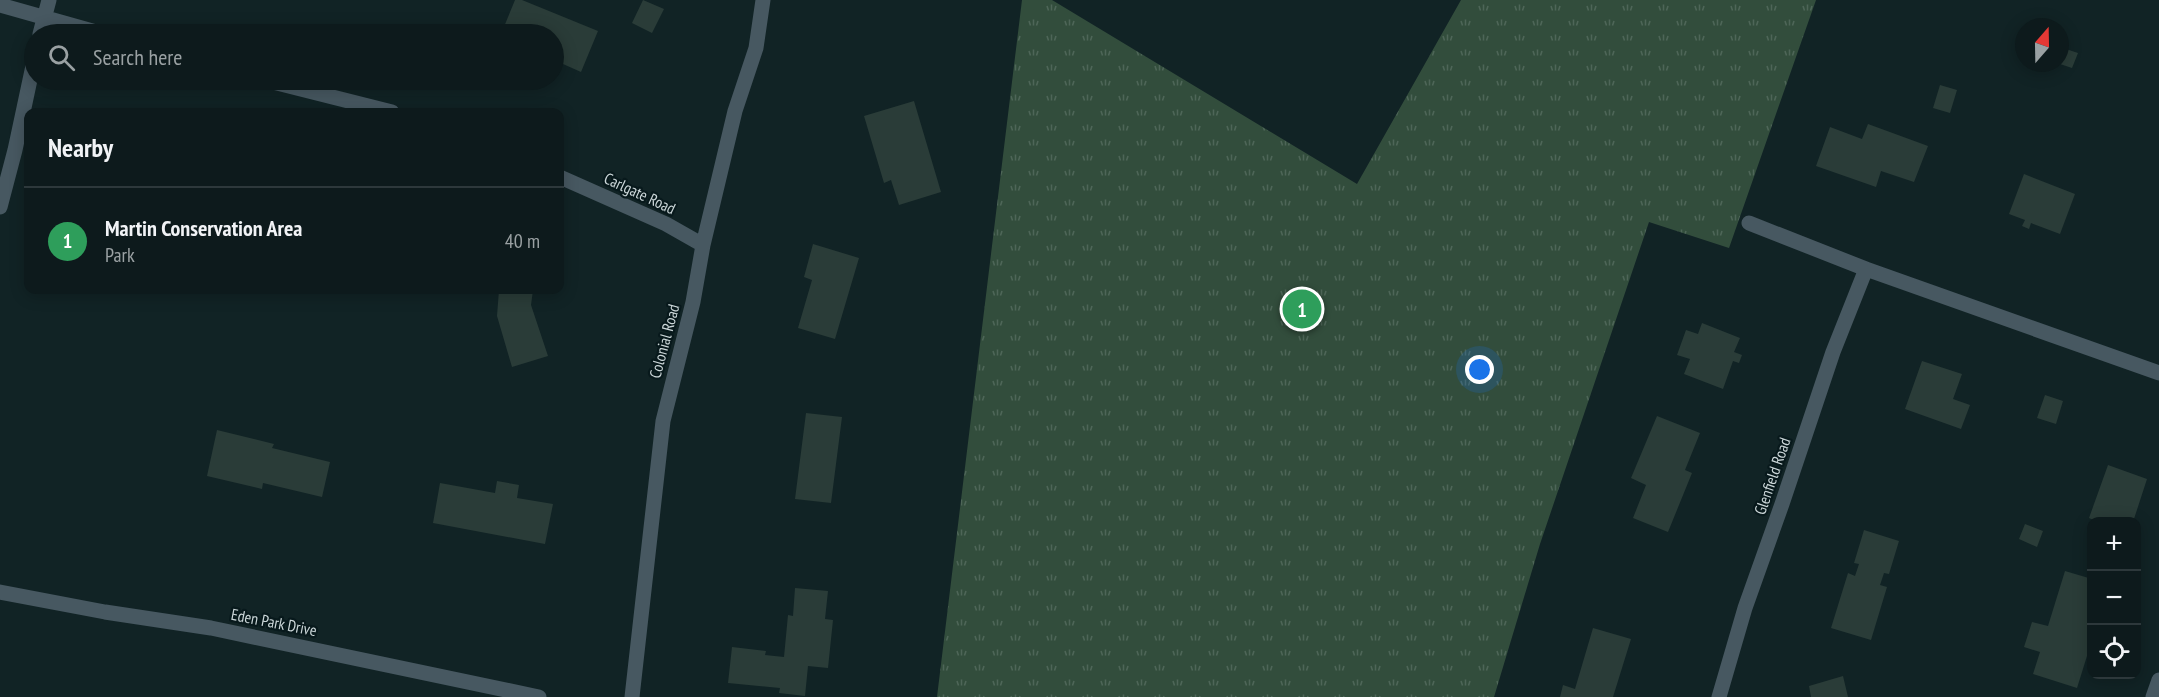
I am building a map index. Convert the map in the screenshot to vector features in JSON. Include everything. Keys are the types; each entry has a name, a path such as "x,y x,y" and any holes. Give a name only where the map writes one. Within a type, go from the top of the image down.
{"street":[{"path":"42,24 49,0"},
{"name":"Colonial Road","path":"632,697 663,421 693,302 703,245 735,111 756,48 763,0"},
{"path":"0,5 66,24"},
{"path":"0,207 28,90"},
{"path":"305,90 377,108"},
{"name":"Carlgate Road","path":"564,179 666,224 703,245"},
{"path":"1749,223 1866,269 2159,373"},
{"name":"Glenfield Road","path":"1719,697 1745,608 1833,352 1866,269"},
{"name":"Eden Park Drive","path":"0,592 105,612 221,630 539,697"},
{"path":"2153,697 2159,680"}],"green space":[{"path":"1022,0 1052,0 1357,184 1461,0 1816,0 1729,248 1649,222 1540,544 1494,697 937,697"}],"building":[{"path":"515,0 522,0 598,31 581,72 564,64 564,24 505,24"},
{"path":"643,0 664,9 652,33 632,23"},
{"path":"2069,50 2078,53 2072,68 2069,67"},
{"path":"1940,85 1957,90 1950,113 1933,108"},
{"path":"914,101 941,192 899,205 891,180 884,183 864,116"},
{"path":"1868,124 1928,146 1914,182 1881,171 1876,187 1816,166 1830,127 1862,139"},
{"path":"2024,174 2075,194 2060,234 2031,223 2029,229 2022,226 2025,220 2009,214"},
{"path":"813,244 859,258 835,339 798,328 812,280 804,277"},
{"path":"499,294 532,294 531,305 548,356 512,367 497,316"},
{"path":"1702,323 1740,338 1734,352 1742,355 1739,363 1733,361 1723,389 1684,374 1690,359 1677,355 1686,330 1698,334"},
{"path":"1922,361 1962,374 1953,399 1970,405 1961,429 1905,409"},
{"path":"2045,395 2063,401 2056,424 2037,418"},
{"path":"806,413 842,417 831,503 795,499"},
{"path":"1657,416 1700,433 1685,470 1692,473 1668,532 1633,518 1646,485 1631,478"},
{"path":"217,430 274,444 272,448 330,462 322,497 263,483 262,489 207,476"},
{"path":"2108,465 2147,479 2135,517 2089,517"},
{"path":"497,481 519,485 517,498 553,504 545,544 433,523 440,483 495,493"},
{"path":"2025,524 2043,531 2037,547 2019,539"},
{"path":"1864,530 1899,541 1889,574 1884,573 1880,585 1887,587 1871,640 1831,628 1848,573 1855,576 1859,564 1854,563"},
{"path":"2065,571 2087,578 2087,656 2077,688 2033,674 2040,652 2024,647 2032,622 2048,626"},
{"path":"795,588 828,591 825,619 833,620 828,668 808,666 805,696 779,693 780,688 728,683 732,647 766,651 765,655 784,657 788,615 793,616"},
{"path":"1593,628 1631,639 1613,697 1560,697 1563,685 1575,689"},
{"path":"1843,676 1848,697 1811,697 1809,686"}],"place":[{"name":"Martin Conservation Area","path":"1302,309"}]}
